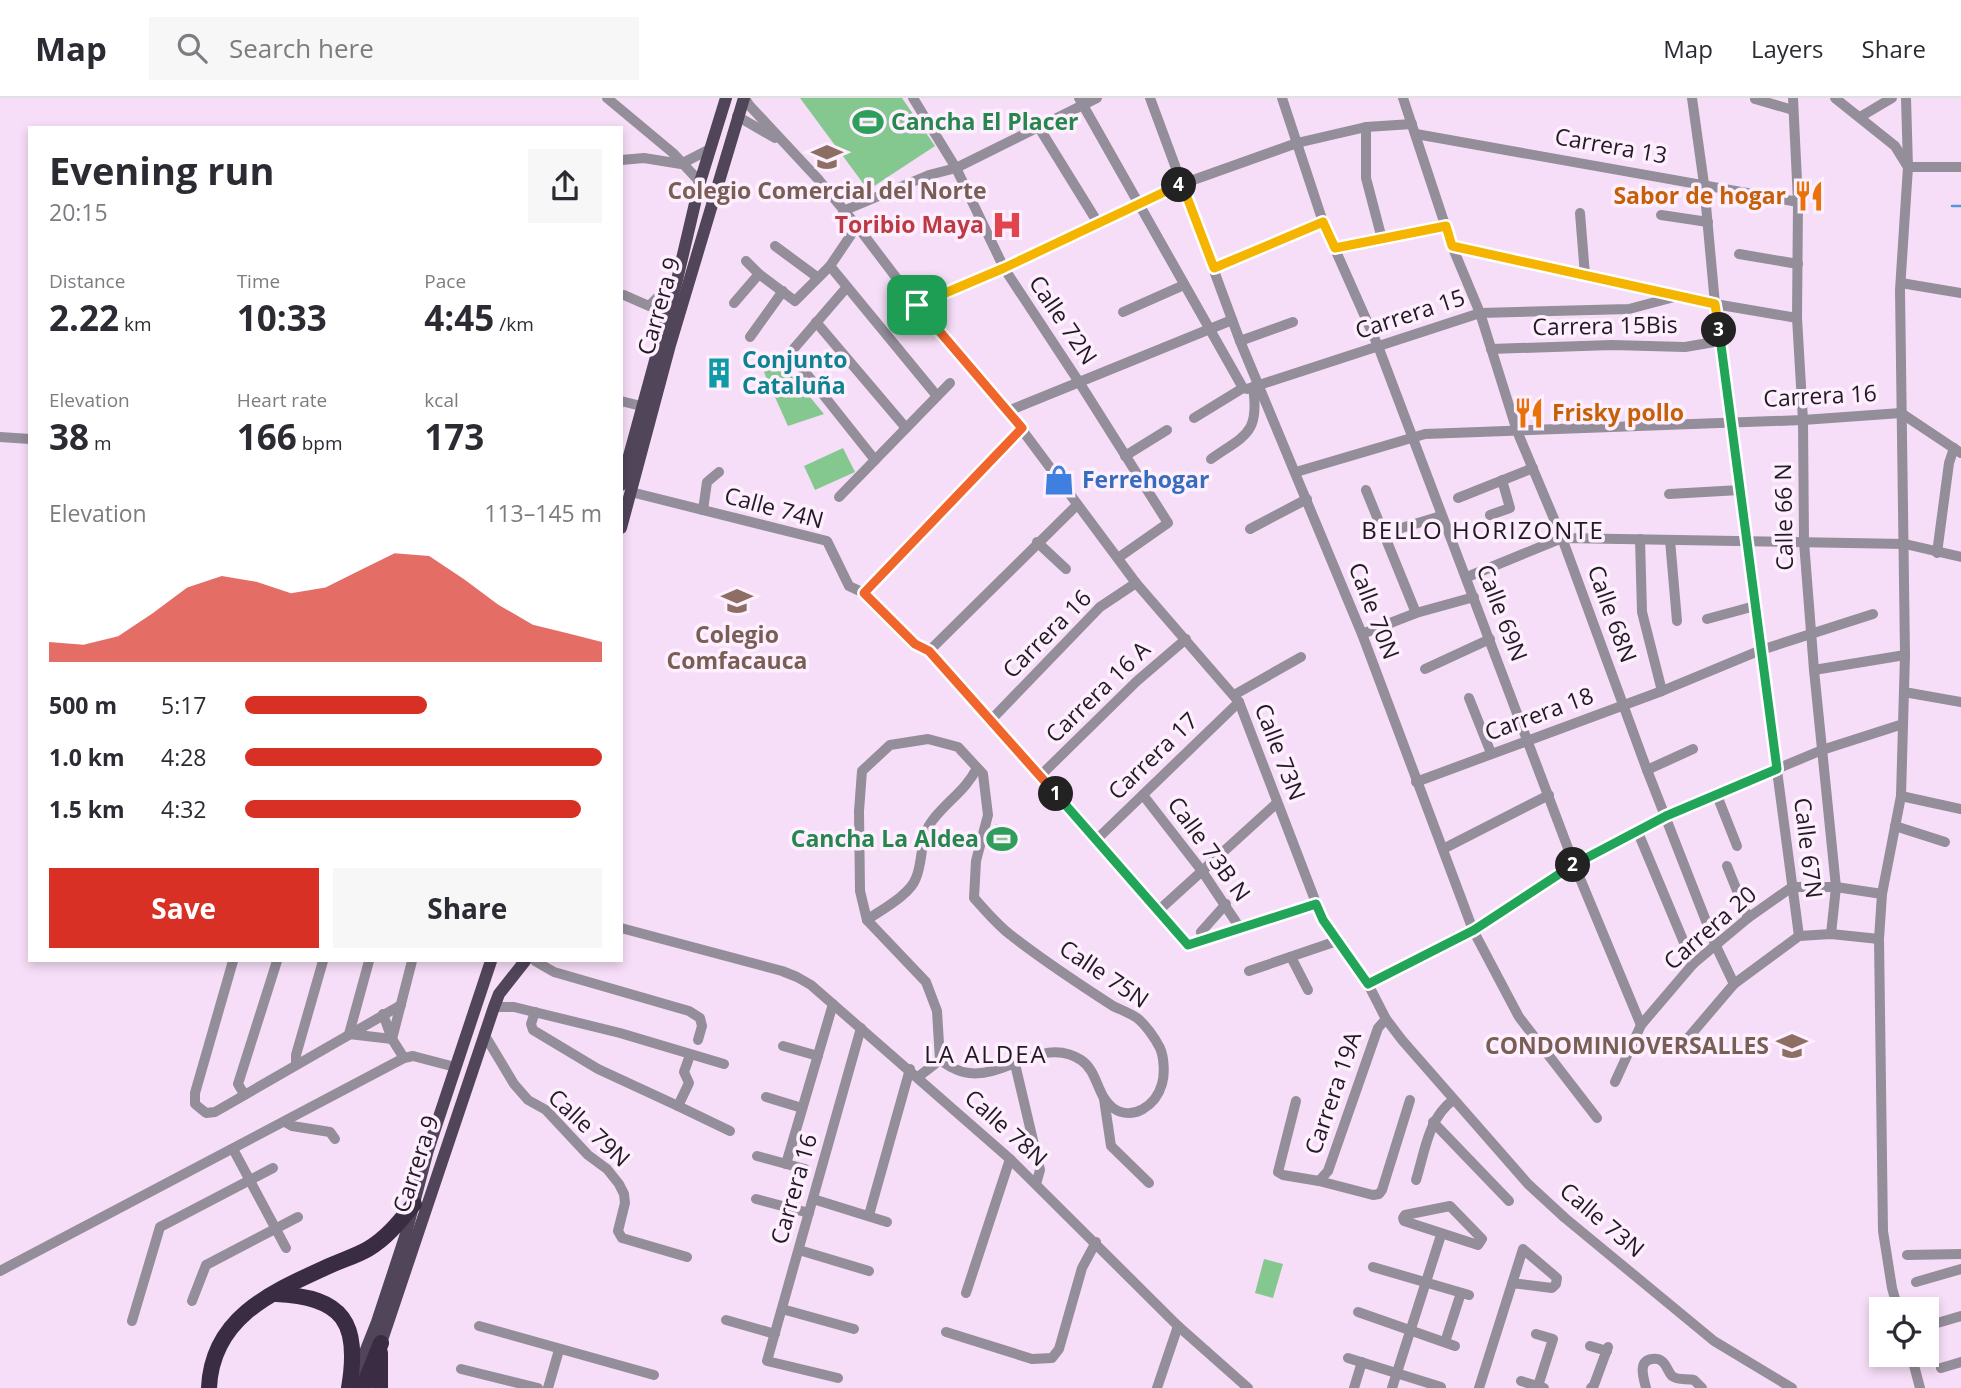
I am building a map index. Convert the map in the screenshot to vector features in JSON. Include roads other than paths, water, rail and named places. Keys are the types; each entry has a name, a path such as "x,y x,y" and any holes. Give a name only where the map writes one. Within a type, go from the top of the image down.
{"highway":[{"path":"209,1388 213,1359 225,1335 246,1311 274,1293 368,1250 388,1234 414,1204"},
{"path":"274,1293 314,1298 326,1304 345,1321 351,1332 353,1345 350,1388"},
{"name":"Carrera 9","path":"363,1388 381,1343"},
{"path":"380,1388 381,1343"}],"main road":[{"name":"Carrera 9","path":"623,512 641,406 677,279 699,182 726,98"},
{"path":"734,98 737,116"},
{"name":"Carrera 9","path":"626,488 737,116 745,98"},
{"name":"Carrera 9","path":"350,1388 377,1322 428,1150 491,962"},
{"name":"Carrera 9","path":"381,1343 494,1007 499,994 524,962"}],"street":[{"path":"607,98 673,153 699,182"},
{"name":"Calle 73N","path":"745,98 857,226 917,305 1022,428 1136,583 1236,699 1323,920 1368,984 1386,1019 1528,1184 1565,1218 1714,1341 1792,1388"},
{"name":"Calle 72N","path":"913,98 956,168 1004,268 1168,523 1118,558"},
{"path":"843,211 929,175 956,168 1081,101 1097,98"},
{"name":"Calle 70N","path":"1150,98 1240,341 1252,387 1296,472 1362,634 1474,930 1519,1017 1597,1118"},
{"name":"Calle 69N","path":"1282,98 1323,222 1378,346 1574,864 1641,1025"},
{"name":"Calle 68N","path":"1403,98 1452,246 1480,313 1517,432 1562,538 1647,770 1715,944 1734,984"},
{"name":"Calle 67N","path":"1692,98 1704,184 1715,304 1799,936"},
{"path":"1835,98 1895,146 1908,167"},
{"path":"1860,117 1892,98"},
{"path":"1895,1297 1883,1231 1879,939 1882,894 1901,796 1905,544 1900,283 1908,167 1906,98"},
{"path":"1755,99 1793,104"},
{"path":"1081,101 1210,330 1252,387 1255,403 1254,425 1245,435 1211,458"},
{"name":"Calle 66 N","path":"1793,104 1798,202 1797,317 1803,420 1804,541 1810,633 1836,887 1831,934"},
{"path":"737,116 789,147"},
{"path":"1038,126 1098,223"},
{"path":"1366,127 1366,178 1382,239"},
{"name":"Carrera 13","path":"917,305 1004,268 1182,184 1297,143 1366,127 1414,129 1798,202"},
{"path":"623,160 644,158 681,164 708,150"},
{"path":"1908,167 1961,167"},
{"path":"1580,213 1585,275"},
{"path":"1661,215 1708,222"},
{"path":"1214,268 1323,222"},
{"path":"746,261 795,301 830,266 857,226"},
{"path":"1335,248 1446,226"},
{"path":"775,246 817,277"},
{"path":"1452,246 1715,304 1797,317"},
{"path":"1739,254 1798,264"},
{"path":"830,266 937,396"},
{"path":"734,303 759,274"},
{"path":"624,295 649,306 667,283 677,279"},
{"path":"1900,283 1961,293"},
{"path":"1123,312 1184,285"},
{"path":"847,287 790,353 875,460"},
{"path":"750,337 783,291"},
{"name":"Carrera 15","path":"1194,418 1252,387 1480,313 1629,309 1678,296"},
{"path":"1008,411 1232,320"},
{"path":"816,322 906,428"},
{"path":"1240,341 1293,322"},
{"name":"Carrera 15Bis","path":"1491,349 1612,345 1685,347 1720,341"},
{"path":"839,497 950,383"},
{"path":"623,402 641,406"},
{"name":"Carrera 16","path":"1296,472 1425,434 1803,420 1901,413 1958,450"},
{"path":"864,593 1022,428"},
{"path":"1125,456 1167,430"},
{"path":"0,437 28,439"},
{"path":"1937,553 1949,463 1958,450"},
{"path":"1458,498 1533,468"},
{"path":"702,510 707,482 719,472"},
{"path":"1490,515 1510,508 1502,480"},
{"name":"Calle 74N","path":"626,488 827,541 849,586 864,593 915,644 929,651 1188,945 1206,939"},
{"path":"1366,490 1416,613"},
{"path":"1669,494 1740,490"},
{"path":"1251,529 1307,499"},
{"path":"929,651 1077,505"},
{"path":"1385,533 1441,516"},
{"path":"1467,577 1562,538 1905,544 1961,557"},
{"path":"1640,539 1642,612 1662,691"},
{"path":"1670,540 1677,621"},
{"path":"1037,542 1066,569"},
{"name":"Carrera 16","path":"991,720 1100,607 1136,583"},
{"path":"1362,634 1416,613 1474,597"},
{"path":"1707,619 1755,606"},
{"name":"Carrera 18","path":"1416,782 1662,691 1761,650 1873,614"},
{"name":"Carrera 16 A","path":"1040,776 1137,681 1186,639"},
{"path":"1425,669 1490,639"},
{"path":"1814,670 1905,655"},
{"name":"Carrera 17","path":"1096,840 1236,699 1301,657"},
{"path":"1904,692 1961,702"},
{"path":"1469,698 1491,754"},
{"path":"1368,984 1474,930 1574,864 1666,816 1822,750 1903,724"},
{"path":"867,919 895,902 916,880 924,834 932,820 966,787 977,768 958,747 928,739 890,745 862,771 859,811 860,891 867,919 926,982 937,1011 940,1060 914,1073 869,1215"},
{"path":"1647,770 1693,749"},
{"name":"Calle 75N","path":"940,1060 954,1069 981,1074 1044,1053 1068,1054 1082,1060 1094,1074 1103,1096 1112,1108 1126,1114 1140,1112 1155,1098 1162,1084 1163,1064 1160,1048 1138,1018 1115,1007 1010,935 974,898 976,861 988,816 984,774 977,768"},
{"path":"1716,793 1737,846"},
{"name":"Calle 73B N","path":"1143,795 1202,871 1240,928"},
{"path":"1443,849 1549,795"},
{"path":"1901,796 1961,809"},
{"path":"1158,911 1277,803"},
{"path":"1895,826 1945,842"},
{"path":"1637,831 1693,964"},
{"path":"1727,866 1748,918"},
{"name":"Carrera 20","path":"1615,1082 1641,1025 1693,964 1748,918 1792,887 1836,887 1882,894"},
{"path":"1226,904 1201,932 1206,939 1316,904"},
{"name":"Calle 78N","path":"623,929 797,977 914,1073 1010,1159 1178,1326 1248,1388"},
{"path":"1682,1045 1734,984 1799,936 1831,934 1879,939"},
{"path":"1249,971 1337,941"},
{"path":"1291,957 1308,990"},
{"path":"233,962 195,1093 195,1104 205,1112 215,1112 401,1005"},
{"path":"244,1094 238,1084 277,962"},
{"path":"296,1065 296,1055 323,962"},
{"path":"349,1034 369,962"},
{"path":"392,1039 412,962"},
{"path":"537,962 554,972 689,1012 700,1018 702,1026 698,1040"},
{"path":"786,1164 833,1004"},
{"path":"494,1007 514,1007 620,1033 724,1064"},
{"path":"535,1013 531,1024 533,1030 598,1069 730,1131"},
{"path":"383,1014 392,1039 404,1058"},
{"name":"Carrera 19A","path":"1319,1181 1328,1171 1378,1028 1386,1019"},
{"name":"Carrera 16","path":"838,1378 767,1361 861,1028"},
{"path":"349,1034 392,1039"},
{"name":"Calle 79N","path":"484,1034 514,1084 528,1100 546,1110 588,1155 607,1169 620,1184 624,1194 623,1216 618,1231 622,1238 687,1257"},
{"path":"783,1046 818,1056"},
{"path":"678,1106 689,1083 684,1072 690,1055"},
{"path":"0,1271 404,1058 413,1056 455,1067"},
{"path":"1015,1064 1040,1170 1036,1184"},
{"path":"1103,1096 1111,1146 1149,1183"},
{"path":"766,1097 802,1108"},
{"path":"1296,1101 1278,1172 1373,1195 1378,1194 1410,1100"},
{"path":"1431,1176 1418,1174 1433,1122 1453,1100"},
{"path":"285,1122 292,1126 330,1132 335,1139"},
{"path":"1433,1122 1509,1200"},
{"path":"233,1149 286,1248"},
{"path":"757,1156 806,1168"},
{"path":"966,1293 1010,1159"},
{"path":"132,1321 160,1227 273,1168"},
{"path":"756,1199 809,1213"},
{"path":"813,1199 887,1222"},
{"path":"1450,1206 1482,1239 1478,1245 1441,1235 1404,1221 1403,1218 1405,1215 1450,1206"},
{"path":"192,1301 206,1265 298,1217"},
{"path":"1392,1388 1441,1235"},
{"path":"946,1332 1032,1359 1052,1358 1059,1349 1082,1268 1096,1242"},
{"path":"1479,1388 1512,1283 1523,1249 1557,1278 1552,1288 1512,1283"},
{"path":"799,1250 869,1271"},
{"path":"1907,1255 1961,1254"},
{"path":"1358,1311 1450,1344 1465,1294 1373,1267"},
{"path":"1916,1282 1961,1269"},
{"path":"782,1308 854,1329"},
{"path":"1939,1323 1961,1317"},
{"path":"726,1320 775,1334"},
{"path":"479,1326 654,1376"},
{"path":"1157,1388 1178,1326"},
{"path":"1521,1381 1541,1387 1553,1339 1536,1334"},
{"path":"1590,1346 1607,1349 1591,1388"},
{"path":"548,1388 562,1351"},
{"path":"555,1388 562,1351"},
{"path":"1348,1358 1434,1386"},
{"path":"1646,1388 1643,1367 1646,1361 1652,1359 1660,1359 1670,1375 1678,1380 1694,1380 1702,1388"},
{"path":"1354,1388 1362,1362"},
{"path":"1941,1368 1961,1362"},
{"path":"1914,1367 1920,1388"},
{"path":"461,1369 538,1388"}],"waterway":[{"path":"1952,206 1961,206"}],"place":[{"name":"Cancha El Placer","path":"868,122"},
{"name":"Colegio Comercial del Norte","path":"827,157"},
{"name":"Sabor de hogar","path":"1809,196"},
{"name":"Toribio Maya","path":"1007,225"},
{"name":"Conjunto Cataluña","path":"719,373"},
{"name":"Frisky pollo","path":"1529,413"},
{"name":"Ferrehogar","path":"1059,480"},
{"name":"Colegio Comfacauca","path":"737,601"},
{"name":"Cancha La Aldea","path":"1002,839"},
{"name":"CONDOMINIOVERSALLES","path":"1792,1046"}],"district":[{"name":"BELLO HORIZONTE","path":"1483,531"},
{"name":"LA ALDEA","path":"986,1055"}]}
